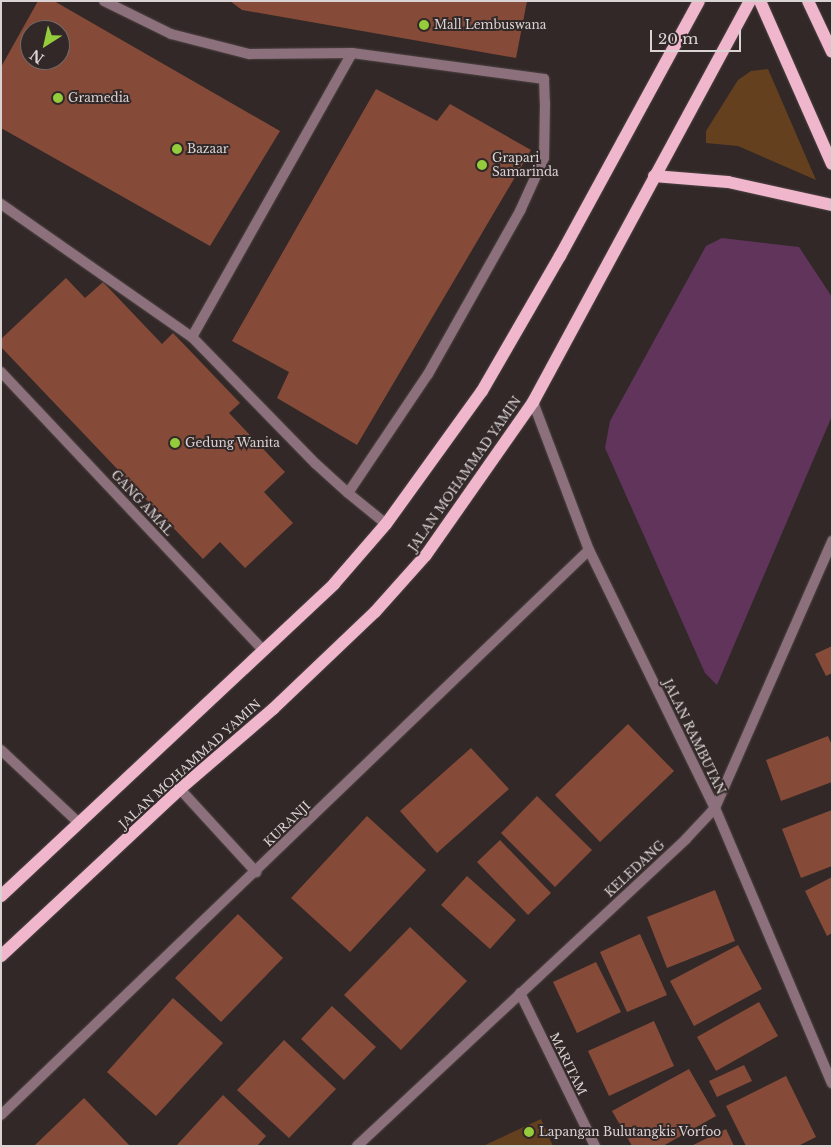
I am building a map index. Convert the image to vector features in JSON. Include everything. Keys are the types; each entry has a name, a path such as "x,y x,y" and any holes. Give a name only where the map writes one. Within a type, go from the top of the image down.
{"main road":[{"path":"1,896 334,584 386,524 482,391 560,256 699,1"},
{"name":"JALAN MOHAMMAD YAMIN","path":"1,956 180,789 273,709 381,605 426,555 533,402 750,1"},
{"path":"760,1 832,164"},
{"path":"808,1 832,52"},
{"path":"654,176 728,182 832,205"}],"street":[{"path":"104,1 171,34 248,54 352,53 544,79 544,158 520,210 428,374 348,493"},
{"path":"192,337 352,53"},
{"path":"1,204 192,337 316,464 386,524"},
{"name":"GANG AMAL","path":"1,372 264,651"},
{"name":"JALAN RAMBUTAN","path":"533,402 589,550 714,808 832,1083"},
{"name":"KELEDANG","path":"357,1146 686,839 714,808 832,541"},
{"name":"KURANJI","path":"1,1115 589,550"},
{"path":"1,750 79,823"},
{"path":"180,789 256,872"},
{"name":"MARITAM","path":"520,994 595,1146"}],"shaded area":[{"path":"768,69 816,180 738,146 706,143 706,131 738,80 751,71"},
{"path":"722,238 799,247 832,297 832,416 717,685 705,673 605,448 610,421 706,246"},
{"name":"Lapangan Bulutangkis Vorfoo","path":"541,1119 553,1146 483,1146"}],"building":[{"name":"Bazaar","path":"38,1 54,1 280,131 210,246 1,128 1,67 20,33 20,70 70,70 70,20 27,20"},
{"name":"Mall Lembuswana","path":"230,1 527,1 516,58 242,10"},
{"path":"376,89 437,121 450,104 531,150 357,445 277,398 289,372 232,341"},
{"name":"Gedung Wanita","path":"66,278 85,298 103,282 162,344 173,333 240,403 229,413 285,472 264,492 293,523 245,568 220,542 203,559 1,347 1,339"},
{"path":"832,646 832,673 826,676 815,654"},
{"path":"628,724 674,771 600,842 555,795"},
{"path":"828,736 832,745 832,782 781,801 766,760"},
{"path":"471,748 509,789 437,853 400,811"},
{"path":"537,796 592,850 555,887 501,833"},
{"path":"832,810 832,866 801,878 782,829"},
{"path":"367,816 426,870 350,952 291,898"},
{"path":"500,840 551,893 528,915 477,862"},
{"path":"467,876 516,920 490,949 441,905"},
{"path":"832,877 832,933 827,936 805,891"},
{"path":"715,890 735,941 667,968 647,917"},
{"path":"238,914 283,958 221,1022 175,978"},
{"path":"410,927 467,981 401,1050 344,995"},
{"path":"640,934 667,995 627,1012 600,952"},
{"path":"738,945 762,989 694,1026 670,981"},
{"path":"596,962 621,1012 577,1033 553,982"},
{"path":"173,998 223,1043 156,1116 107,1072"},
{"path":"759,1002 778,1036 716,1071 697,1037"},
{"path":"332,1006 376,1047 344,1080 301,1039"},
{"path":"654,1021 674,1066 609,1096 588,1051"},
{"path":"284,1040 336,1089 289,1138 237,1090"},
{"path":"744,1065 752,1081 717,1097 709,1081"},
{"path":"689,1069 716,1116 663,1146 632,1146 612,1111"},
{"path":"786,1076 816,1137 798,1146 746,1146 726,1106"},
{"path":"223,1095 266,1136 257,1146 176,1146"},
{"path":"84,1098 130,1146 34,1146"},
{"path":"726,1129 734,1146 691,1146"}],"place":[{"name":"Mall Lembuswana","path":"424,25"},
{"name":"Gramedia","path":"58,98"},
{"name":"Bazaar","path":"177,149"},
{"name":"Grapari Samarinda","path":"482,165"},
{"name":"Gedung Wanita","path":"175,443"},
{"name":"Lapangan Bulutangkis Vorfoo","path":"529,1132"}]}
